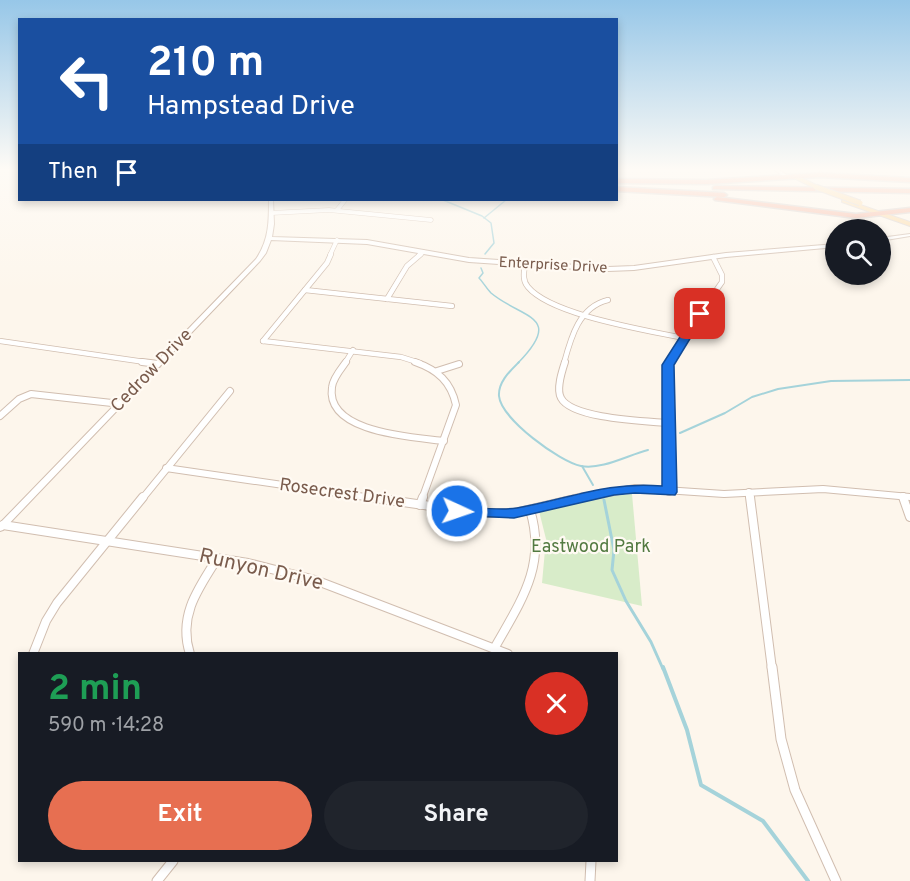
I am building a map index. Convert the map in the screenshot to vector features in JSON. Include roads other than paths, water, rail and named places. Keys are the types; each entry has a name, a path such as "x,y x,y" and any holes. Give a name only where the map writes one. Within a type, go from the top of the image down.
{"highway":[{"path":"792,209 851,216 910,210"}],"main road":[{"path":"872,209 886,213"},
{"path":"876,209 910,222"}],"street":[{"path":"271,209 273,230 271,238"},
{"path":"271,213 337,210 431,220"},
{"path":"891,238 910,235"},
{"name":"Enterprise Drive","path":"271,238 379,244 469,260 622,269 713,256 825,246"},
{"name":"Cedrow Drive","path":"2,527 258,260 271,238"},
{"path":"337,240 327,262 263,341 401,357 436,371 451,386 456,405 420,505"},
{"path":"387,299 408,266 423,252"},
{"path":"669,492 668,365 683,338 722,282 722,275 713,256"},
{"path":"525,264 524,280 533,293 553,305 683,338"},
{"path":"304,290 452,306"},
{"path":"608,300 602,300 580,320 570,346 560,392 561,399 584,412 668,423"},
{"path":"0,341 158,364"},
{"path":"353,350 332,386 333,400 339,410 348,419 380,433 444,441"},
{"path":"436,371 459,363"},
{"path":"34,652 46,621 57,603 230,391"},
{"path":"0,416 19,399 31,394 121,404"},
{"name":"Rosecrest Drive","path":"166,468 478,513 514,513 614,490 635,489 724,494 823,489 906,497"},
{"path":"749,492 781,740 795,790 836,881"},
{"path":"906,497 910,517"},
{"path":"495,647 533,575 538,538 530,510"},
{"name":"Runyon Drive","path":"2,527 248,563 315,580 504,652"},
{"path":"189,652 184,632 187,613 217,559"},
{"path":"157,881 172,862"},
{"path":"590,881 591,862"}],"waterway":[{"path":"465,209 484,218"},
{"path":"484,218 495,209"},
{"path":"484,218 491,223 494,243 485,254"},
{"path":"481,268 483,273 479,278 491,293 526,314 534,320 538,327 538,335 532,347 518,363"},
{"path":"518,363 508,373 499,391 502,405 520,427 546,448 582,466"},
{"path":"680,433 725,413 752,397 778,389 831,381 910,380"},
{"path":"582,466 598,466 648,450"},
{"path":"582,466 593,485"},
{"path":"604,500 614,550 612,570 663,669"},
{"path":"663,667 687,730 701,785 763,821 808,881"}],"park label":[{"name":"Eastwood Park","path":"591,547"}]}
